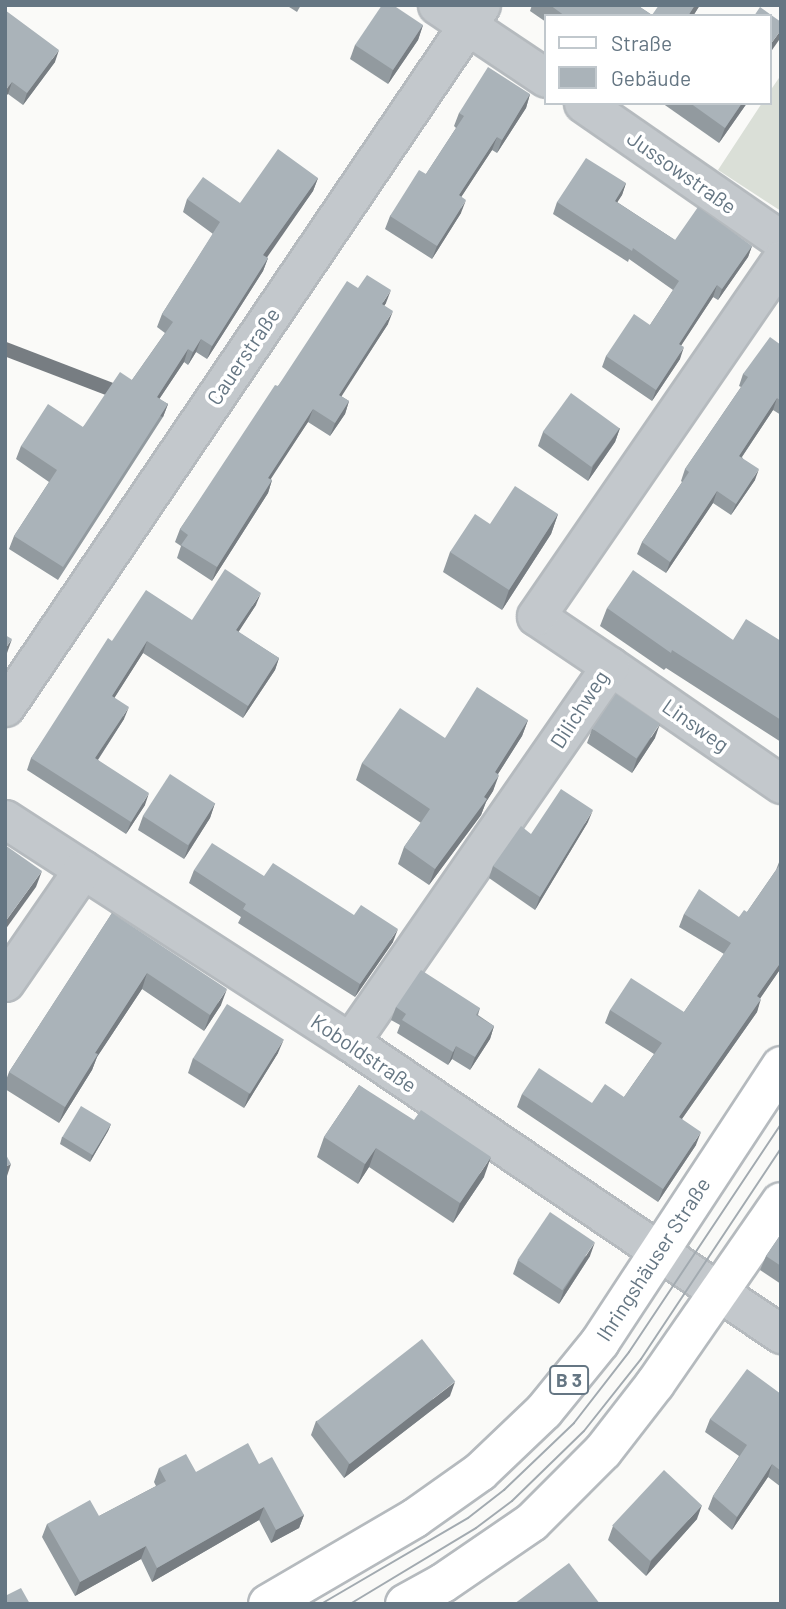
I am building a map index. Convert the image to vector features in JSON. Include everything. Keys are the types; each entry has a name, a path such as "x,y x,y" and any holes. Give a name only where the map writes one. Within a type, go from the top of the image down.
{"main road":[{"name":"Ihringshäuser Straße","path":"268,1604 415,1518 480,1472 544,1411 600,1342 781,1066"},
{"path":"405,1604 443,1583 532,1522 603,1451 719,1293 781,1202"}],"street":[{"path":"437,5 474,15 544,76"},
{"name":"Cauerstraße","path":"5,707 474,15"},
{"name":"Jussowstraße","path":"586,105 781,240"},
{"name":"Dilichweg","path":"350,1042 610,666 536,616 781,259"},
{"name":"Linsweg","path":"610,666 781,784"},
{"name":"Koboldstraße","path":"5,819 350,1042 656,1253 781,1334"},
{"path":"5,982 83,869"}],"shaded area":[{"path":"781,75 781,211 718,170 761,105 772,105 772,88"}],"building":[{"path":"382,5 393,5 423,25 393,70 355,45"},
{"path":"550,5 637,5 650,14 562,14"},
{"path":"659,5 695,5 689,14 653,14"},
{"path":"760,7 770,14 755,14"},
{"path":"5,10 59,50 27,93 12,82 5,91"},
{"path":"772,16 781,22 781,30 772,42"},
{"path":"488,67 530,94 502,140 497,137 459,195 466,200 437,246 390,216 419,170 426,174 464,116 459,113"},
{"path":"693,105 741,105 725,128"},
{"path":"278,149 318,178 263,255 268,258 212,346 201,339 193,352 188,349 157,397 168,404 63,567 14,536 57,470 21,446 48,404 83,427 120,372 132,380 173,322 162,314 220,222 187,199 203,177 240,203"},
{"path":"586,158 626,183 615,201 675,240 698,207 752,246 722,289 717,285 679,344 684,347 656,390 606,356 634,314 650,325 679,281 633,248 632,251 557,202"},
{"path":"367,275 391,290 382,304 393,311 339,395 349,401 335,423 313,409 268,478 272,480 217,567 181,545 188,535 180,529 347,281 358,288"},
{"path":"770,337 781,345 781,401 777,398 739,456 759,469 736,504 717,491 670,562 642,542 689,472 685,469 748,377 743,374"},
{"path":"571,393 620,428 591,467 543,432"},
{"path":"515,486 558,514 509,590 450,552 475,514 490,524"},
{"path":"225,569 261,593 236,630 279,658 248,706 147,641 112,696 129,707 95,758 149,793 131,822 31,758 108,638 112,641 146,590 192,620"},
{"path":"633,570 733,640 746,619 781,641 781,720 672,650 671,653 607,608"},
{"path":"5,635 12,639 5,649"},
{"path":"477,687 528,720 495,772 499,775 484,797 487,799 435,869 404,847 430,809 362,763 400,708 445,738"},
{"path":"616,694 660,724 636,758 593,729"},
{"path":"170,774 215,803 188,845 143,816"},
{"path":"561,789 593,810 540,897 493,866 521,826 531,834"},
{"path":"212,843 264,876 273,863 354,915 361,905 398,929 360,984 243,909 246,904 194,870"},
{"path":"5,845 42,871 5,922"},
{"path":"781,863 781,962 757,996 761,999 679,1117 701,1132 663,1189 522,1094 539,1068 592,1103 605,1084 624,1097 662,1043 610,1010 631,978 684,1012 731,943 684,914 699,889 739,917 744,910 747,912"},
{"path":"112,913 227,989 210,1015 147,973 95,1053 98,1054 65,1107 9,1072"},
{"path":"421,970 480,1008 476,1015 494,1026 475,1057 456,1046 453,1052 402,1020 406,1014 396,1007"},
{"path":"227,1004 284,1040 250,1094 193,1058"},
{"path":"359,1085 414,1120 421,1110 491,1157 460,1203 376,1148 365,1164 324,1137"},
{"path":"81,1106 111,1124 92,1155 62,1137"},
{"path":"5,1153 11,1164 5,1167"},
{"path":"550,1212 595,1242 562,1290 518,1260"},
{"path":"781,1234 781,1266 766,1256"},
{"path":"422,1339 455,1382 350,1464 316,1421"},
{"path":"747,1369 781,1394 781,1471 772,1464 737,1517 713,1496 747,1445 710,1419"},
{"path":"248,1443 259,1464 272,1457 304,1515 276,1530 264,1507 157,1568 146,1546 80,1582 47,1524 90,1500 99,1516 166,1481 159,1468 186,1454 196,1472"},
{"path":"664,1470 702,1505 650,1561 612,1526"},
{"path":"569,1563 600,1604 514,1604"},
{"path":"21,1588 30,1604 5,1604 5,1596"}],"tram line":[{"path":"321,1604 468,1518 504,1490 574,1423 629,1352 781,1124"},
{"path":"350,1604 476,1528 512,1501 584,1431 641,1359 781,1148"}]}
